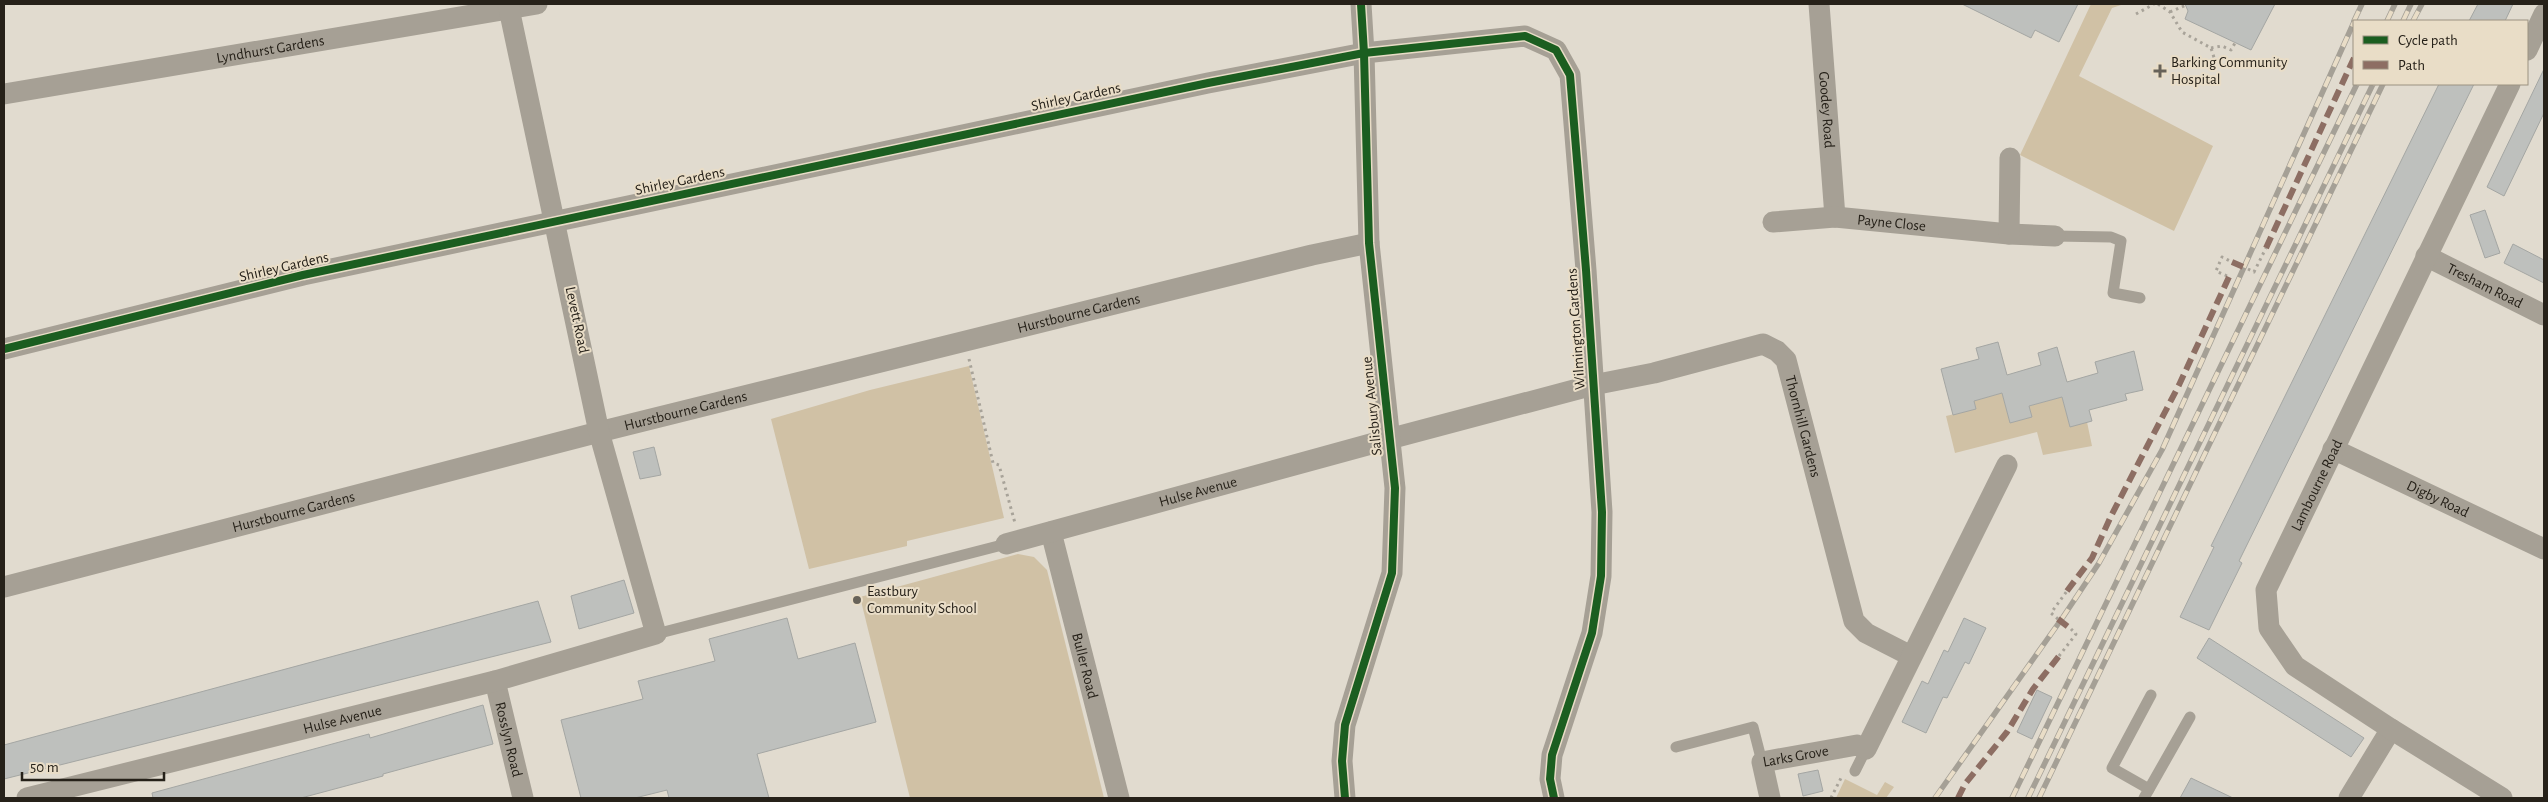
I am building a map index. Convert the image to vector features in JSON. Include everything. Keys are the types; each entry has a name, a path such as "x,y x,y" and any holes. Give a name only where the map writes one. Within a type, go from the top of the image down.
{"street":[{"name":"Lyndhurst Gardens","path":"4,94 509,7 537,4"},
{"name":"Salisbury Avenue","path":"1345,798 1342,761 1345,725 1392,573 1394,488 1369,243 1364,53 1360,4"},
{"name":"Goodey Road","path":"1819,4 1835,217"},
{"name":"Levett Road","path":"509,7 556,221 599,432 656,634"},
{"path":"2528,48 2544,14"},
{"name":"Wilmington Gardens","path":"1364,53 1525,36 1556,50 1570,76 1602,512 1601,576 1592,634 1552,756 1550,779 1554,798"},
{"name":"Shirley Gardens","path":"4,349 303,275 1198,85 1364,53"},
{"name":"Lambourne Road","path":"2502,798 2391,730 2296,666 2269,628 2266,590 2510,85"},
{"path":"2009,234 2010,158"},
{"name":"Payne Close","path":"1773,222 1835,217 2009,234 2055,236"},
{"name":"Hurstbourne Gardens","path":"4,587 599,432 1312,255 1369,243"},
{"name":"Tresham Road","path":"2426,256 2544,315"},
{"name":"Thornhill Gardens","path":"1388,439 1593,385 1654,373 1763,344 1777,351 1786,360 1854,620 1866,633 1911,656"},
{"name":"Hulse Avenue","path":"1012,542 1388,439"},
{"name":"Digby Road","path":"2333,449 2544,549"},
{"path":"1866,749 2007,465"},
{"name":"Buller Road","path":"1051,532 1119,798"},
{"name":"Hulse Avenue","path":"27,798 495,681 656,634"},
{"name":"Rosslyn Road","path":"495,681 523,798"},
{"path":"2348,798 2391,730"},
{"name":"Larks Grove","path":"1770,798 1762,762 1857,745 1866,749"}],"lane":[{"path":"2055,236 2111,237 2121,241 2113,293 2140,298"},
{"path":"656,634 1012,542"},
{"path":"2151,695 2112,768 2146,794 2190,717"},
{"path":"1676,747 1753,727 1762,762"},
{"path":"1855,771 1866,749"}],"path":[{"path":"2136,14 2154,4"},
{"path":"2158,4 2170,12 2182,32 2211,48 2222,46 2231,50 2235,43"},
{"path":"2170,12 2186,5"},
{"path":"2211,48 2218,67"},
{"path":"2248,269 2254,272 2266,248"},
{"path":"2227,276 2216,271 2222,257 2232,262"},
{"path":"965,341 993,463 999,465 1012,542"},
{"path":"2058,619 2051,613 2067,591"},
{"path":"2059,656 2076,634 2070,629"},
{"path":"1832,798 1844,773 1852,777 1855,771"}],"shaded area":[{"path":"2091,4 2121,5 2112,8 2079,76 2213,146 2174,231 2020,155"},
{"path":"969,366 1004,518 907,541 907,546 809,569 771,419 870,390"},
{"path":"2002,393 2010,423 2032,417 2029,406 2062,397 2070,427 2087,422 2092,446 2043,455 2037,432 1955,453 1946,416 1976,409 1974,401"},
{"path":"1018,554 1034,557 1047,570 1104,798 910,798 860,597"},
{"path":"1845,779 1877,795 1885,782 1894,787 1886,798 1836,798"}],"building":[{"path":"1962,4 2078,4 2059,42 2035,30 2031,38"},
{"path":"2185,4 2275,4 2251,50 2185,19 2188,11"},
{"path":"2478,4 2513,4 2505,20 2470,20"},
{"path":"2544,69 2544,113 2504,196 2487,187"},
{"path":"2439,85 2474,85 2239,561 2242,563 2209,630 2180,617 2214,547 2211,546"},
{"path":"2485,210 2500,253 2485,258 2470,215"},
{"path":"2513,244 2544,260 2544,283 2504,263"},
{"path":"1998,342 2007,375 2041,365 2038,353 2057,347 2067,382 2098,373 2095,362 2134,351 2143,390 2125,394 2127,400 2089,410 2092,421 2070,427 2062,397 2029,406 2032,417 2010,423 2002,393 1974,401 1976,409 1953,415 1941,369 1979,359 1976,348"},
{"path":"654,447 661,475 640,479 633,452"},
{"path":"624,580 634,613 579,629 571,596"},
{"path":"538,601 551,642 4,779 4,745"},
{"path":"787,618 798,659 855,643 876,722 757,754 769,798 669,798 667,790 635,798 581,798 561,720 643,699 638,681 715,661 709,639"},
{"path":"1964,618 1986,628 1969,664 1965,662 1947,698 1943,697 1926,733 1902,722 1922,681 1928,684 1944,650 1948,652"},
{"path":"2209,638 2364,738 2351,757 2197,658"},
{"path":"2037,690 2052,697 2032,739 2017,732"},
{"path":"483,705 493,744 383,774 383,776 301,798 153,798 152,793 369,734 370,738"},
{"path":"1818,770 1823,791 1803,796 1798,774"},
{"path":"2191,778 2233,798 2180,798"}],"railway":[{"path":"2354,20 2362,4"},
{"path":"2387,20 2395,4"},
{"path":"2403,20 2411,4"},
{"path":"2414,20 2422,4"},
{"path":"1935,798 2099,563 2162,450 2353,24"},
{"path":"2012,798 2357,85"},
{"path":"2028,798 2373,85"},
{"path":"2039,798 2383,85"}],"marked path":[{"path":"2266,248 2353,60"},
{"path":"2232,262 2248,269"},
{"path":"2067,591 2092,558 2111,516 2179,385 2229,277 2227,276"},
{"path":"2058,619 2071,629"},
{"path":"1958,798 1965,784 2007,732 2033,689 2059,656"}],"cycle path":[{"path":"1345,798 1342,761 1345,725 1392,573 1395,488 1369,243 1361,4"},
{"path":"4,349 303,275 1208,83 1364,53 1525,36 1556,50 1570,75 1586,270 1602,512 1601,576 1592,633 1552,755 1550,779 1554,798"}],"place":[{"name":"Barking Community Hospital","path":"2160,71"},
{"name":"Eastbury Community School","path":"857,600"}]}
